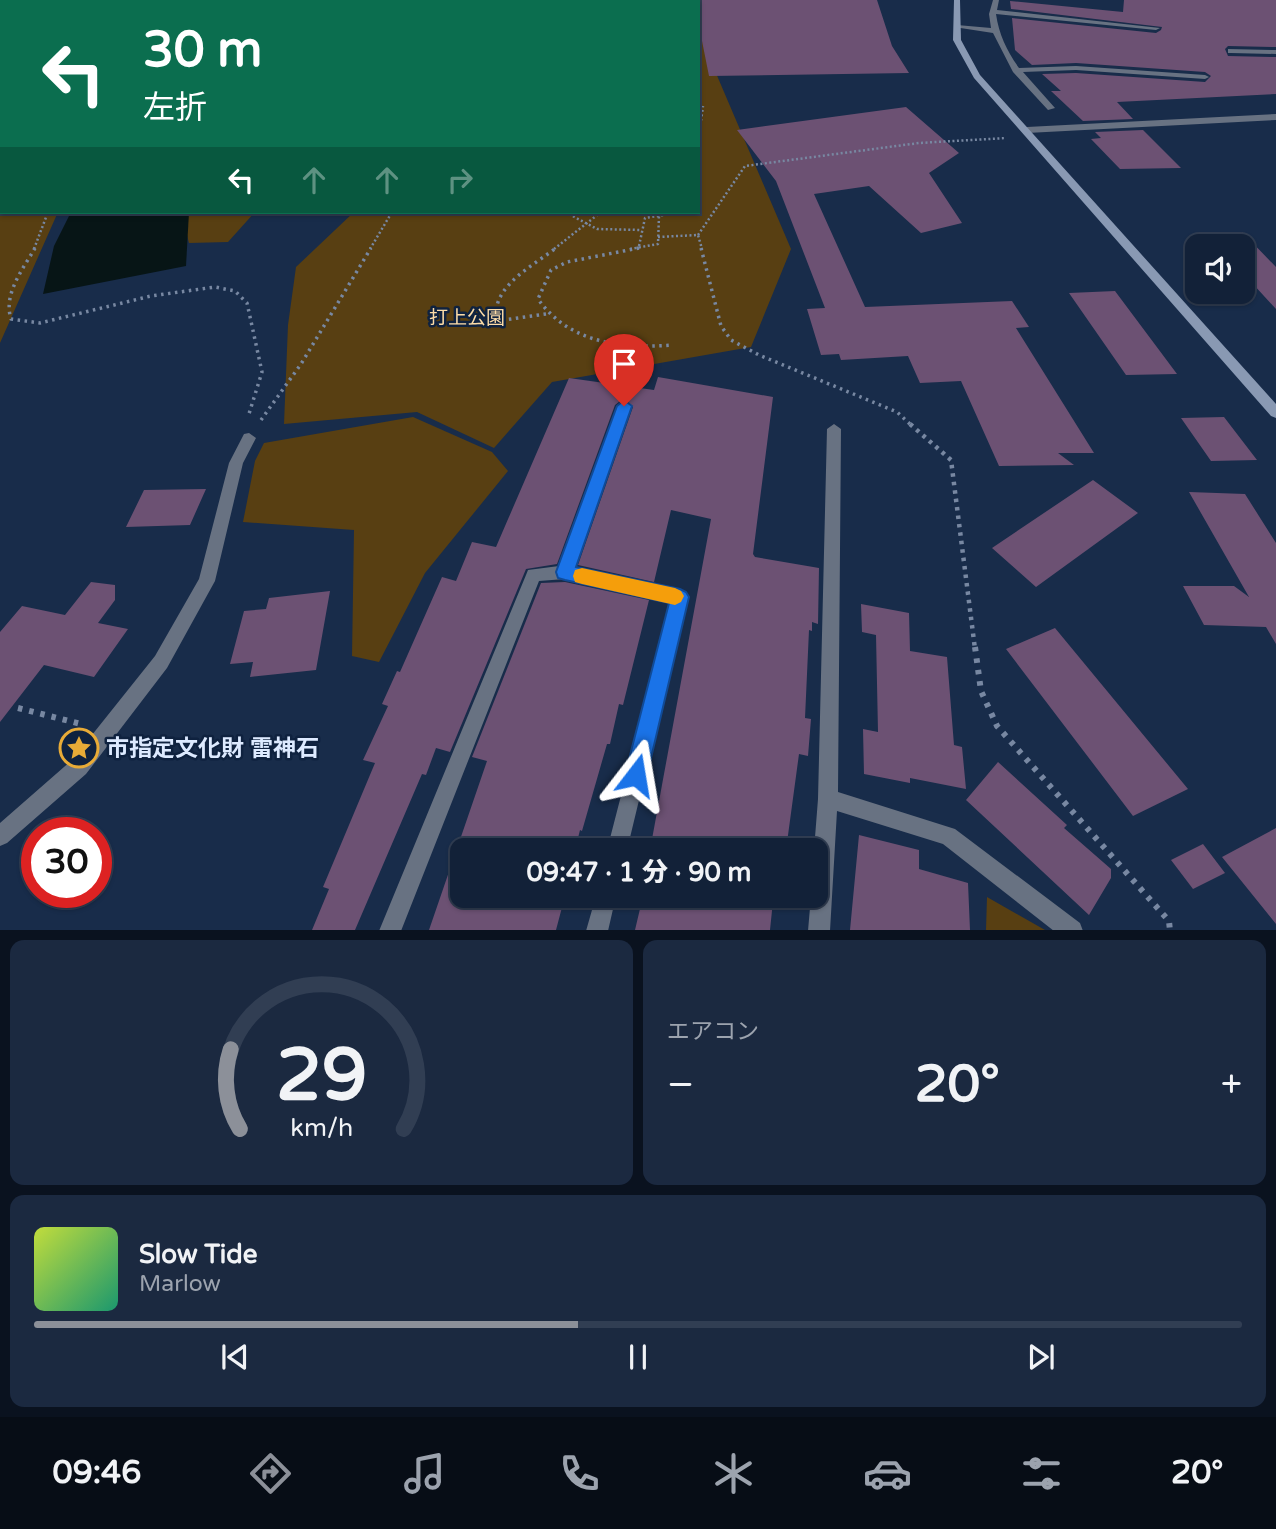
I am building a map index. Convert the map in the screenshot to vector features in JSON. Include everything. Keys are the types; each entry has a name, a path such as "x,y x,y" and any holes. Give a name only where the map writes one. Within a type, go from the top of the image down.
{"street":[{"path":"957,0 957,40 977,76 1276,414"},
{"path":"996,0 996,31 1016,70 1051,108"},
{"path":"994,12 1156,28"},
{"path":"957,27 996,31"},
{"path":"1231,51 1276,52"},
{"path":"1016,70 1076,68 1205,77"},
{"path":"1027,130 1276,117"},
{"path":"565,572 624,406"},
{"path":"819,930 828,799 834,429"},
{"path":"0,836 79,767 161,662 207,581 236,463 249,438"},
{"path":"390,930 534,575 565,572 680,597 620,838"},
{"path":"828,799 948,835 1072,930"},
{"path":"597,930 603,908"}],"path":[{"path":"700,128 703,106"},
{"path":"1011,138 919,143 746,166 698,235 721,326 731,340 759,355 897,412 951,460 981,691 997,726 1168,921 1170,930"},
{"path":"47,214 13,293 8,308 12,319 40,323 178,292 215,287 235,292 247,303 262,372 247,421 249,438"},
{"path":"249,438 301,364 391,214"},
{"path":"568,214 597,229 641,230"},
{"path":"546,314 504,320 496,314 496,302 506,287 599,214"},
{"path":"639,246 645,218 670,214"},
{"path":"659,216 658,244 567,262 551,270 538,299 546,314 559,325 620,346 643,348 672,345"},
{"path":"658,237 698,235"},
{"path":"542,260 557,267"},
{"path":"18,708 82,724"}],"green space":[{"name":"打上公園","path":"700,36 791,249 751,347 552,382 494,448 417,412 284,424 288,325 296,267 352,214 700,214"},
{"path":"0,214 57,214 0,343"},
{"path":"182,214 253,214 228,242 189,243"},
{"path":"413,417 492,452 508,471 425,573 379,662 352,656 354,530 243,522 255,461 264,443"},
{"path":"987,897 1045,930 986,930"}],"shaded area":[{"path":"70,214 189,214 186,266 43,294 54,246"}],"building":[{"path":"700,0 877,0 892,46 909,73 709,76 702,41"},
{"path":"1124,0 1276,0 1276,47 1228,46 1225,49 1228,56 1276,57 1276,94 1117,102 1133,119 1083,121 1051,91 1061,91 1042,74 1076,73 1205,82 1211,76 1205,72 1076,63 1032,65 1015,50 1012,18 1156,33 1162,27 1011,9 1010,1 1123,12"},
{"path":"906,107 959,153 929,173 962,223 921,233 869,186 814,194 865,307 1012,301 1029,327 1016,328 1094,453 1058,453 1074,465 999,466 961,381 920,383 908,356 841,360 839,354 821,355 807,309 825,308 776,181 737,130"},
{"path":"1143,130 1181,168 1120,169 1091,139 1101,138 1095,132"},
{"path":"1255,245 1276,267 1276,309 1255,286"},
{"path":"1115,291 1177,374 1126,375 1069,293"},
{"path":"658,377 773,397 753,554 755,557 819,568 818,624 812,622 812,631 809,630 805,718 811,719 808,756 799,754 788,838 652,838 711,519 671,510 654,582 578,565 633,407 624,398 615,405 557,564 526,569 450,752 436,748 426,775 422,774 355,930 312,930 329,889 323,887 375,763 363,760 388,706 382,704 397,671 400,672 442,577 456,581 472,542 496,547 569,378 654,390"},
{"path":"1224,417 1257,460 1211,461 1181,418"},
{"path":"1093,480 1138,513 1036,587 992,548"},
{"path":"206,489 190,525 126,527 144,490"},
{"path":"1189,492 1245,494 1276,543 1276,644 1266,627 1204,625 1183,586 1234,586 1249,597"},
{"path":"91,582 115,585 115,600 98,623 128,629 94,677 44,665 0,722 0,632 22,606 65,615"},
{"path":"565,582 649,600 623,705 619,704 610,744 607,744 578,838 461,838 487,761 472,757 541,583"},
{"path":"330,591 316,670 250,677 253,662 230,664 244,611 266,609 269,598"},
{"path":"861,604 909,613 910,651 947,657 954,745 962,747 966,789 910,778 910,783 864,774 863,729 878,732 876,635 862,632"},
{"path":"1055,628 1188,789 1133,816 1006,649"},
{"path":"998,762 1067,825 1064,828 1111,869 1111,878 1089,915 966,800"},
{"path":"1276,828 1276,924 1222,857"},
{"path":"859,835 919,850 919,869 968,883 970,930 850,930"},
{"path":"1203,844 1225,873 1193,889 1171,860"},
{"path":"450,869 450,908 562,908 556,930 429,930"},
{"path":"640,908 772,908 770,930 635,930"}],"slow traffic":[{"path":"582,576 675,596"}],"place":[{"name":"市指定文化財 雷神石","path":"79,748"}],"route":[{"path":"624,406 565,572 680,597 636,775"}]}
